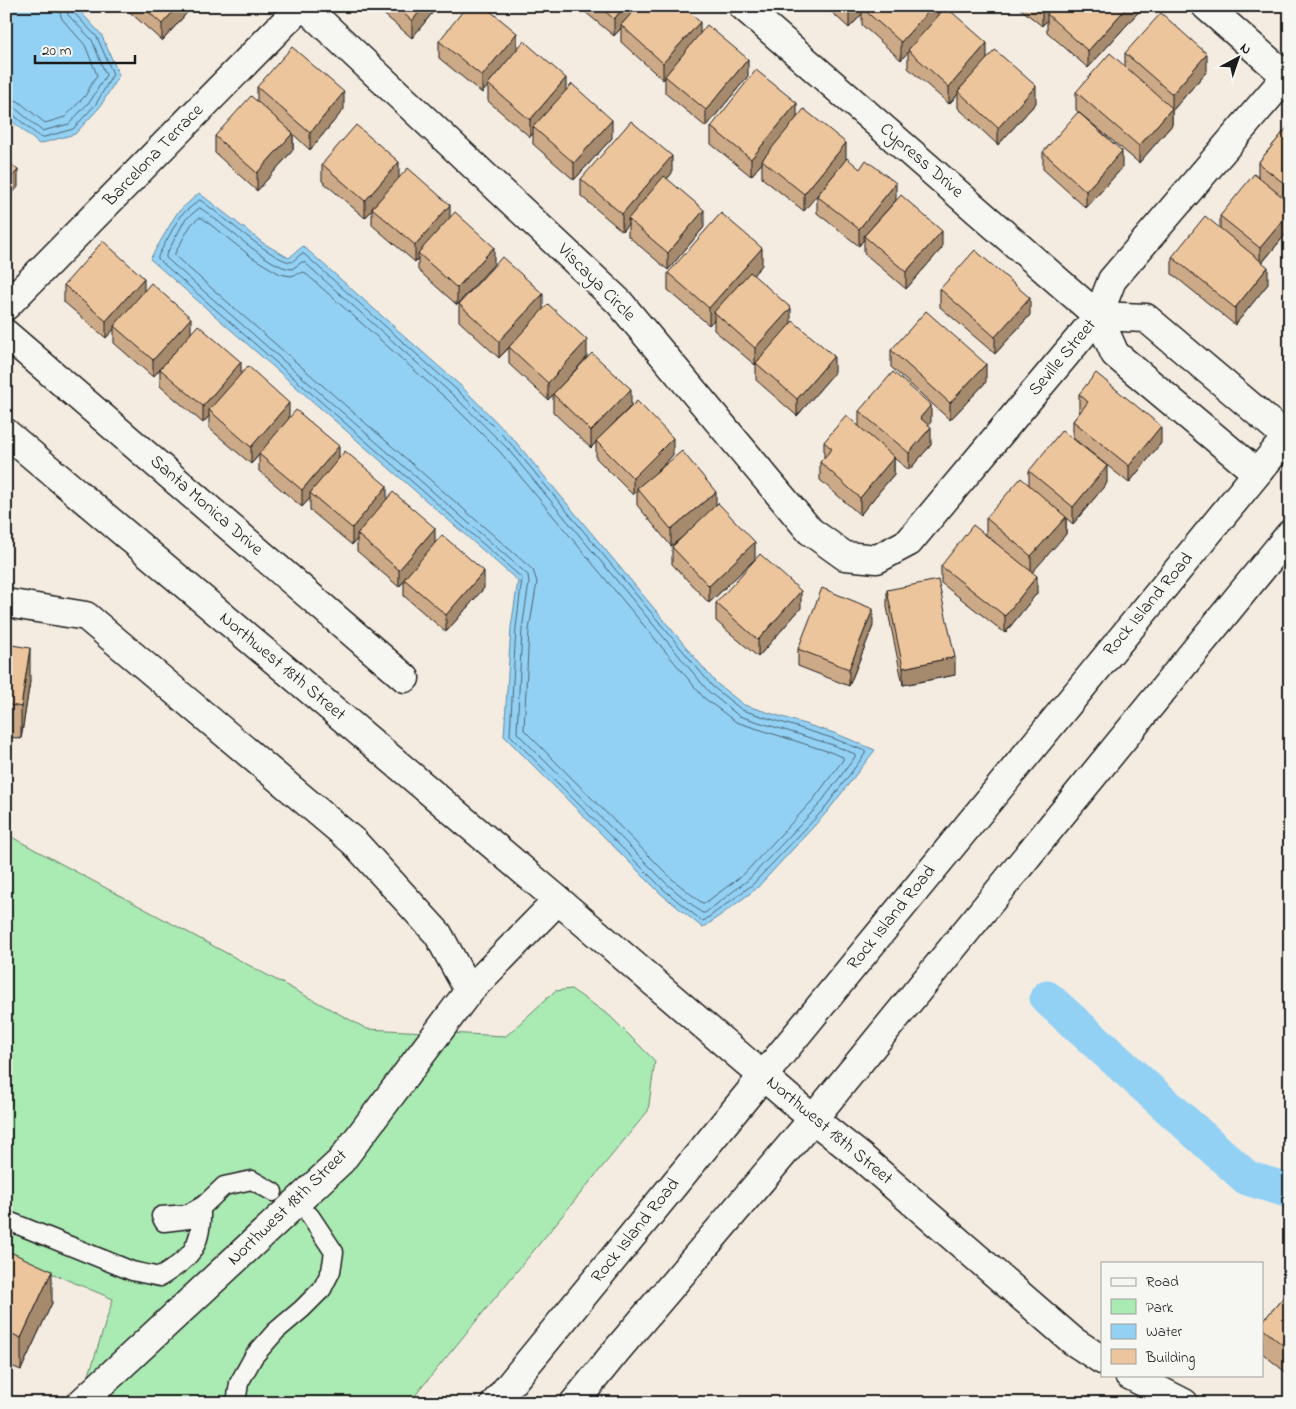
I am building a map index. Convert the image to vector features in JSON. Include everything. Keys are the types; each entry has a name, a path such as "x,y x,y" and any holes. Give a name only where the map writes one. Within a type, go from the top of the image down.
{"street":[{"name":"Barcelona Terrace","path":"6,306 302,6"},
{"name":"Viscaya Circle","path":"302,6 619,302 810,531 845,556 877,559"},
{"name":"Cypress Drive","path":"743,6 1098,316 1115,354 1257,473"},
{"path":"1206,6 1288,74"},
{"name":"Seville Street","path":"877,559 909,542 1098,316 1112,280 1288,74"},
{"path":"1098,316 1146,318 1288,435"},
{"name":"Santa Monica Drive","path":"6,334 405,678"},
{"name":"Northwest 18th Street","path":"6,433 558,900 813,1119 861,1157 1074,1341 1101,1359"},
{"name":"Rock Island Road","path":"495,1403 1288,435"},
{"path":"574,1403 813,1119 1290,534"},
{"path":"6,603 86,616 94,622 354,842 438,934 470,991"},
{"name":"Northwest 18th Street","path":"81,1403 340,1161 470,991 558,900"},
{"path":"1131,1376 1184,1403"}],"lane":[{"path":"6,1220 132,1271 160,1278 182,1264 195,1247 201,1225 201,1212 188,1219 164,1222 161,1216 188,1214 204,1205 224,1186 252,1180 273,1192"},
{"path":"236,1403 239,1383 254,1356 276,1331 322,1289 331,1271 334,1252 310,1216"}],"green space":[{"path":"6,834 367,1029 506,1036 555,991 571,989 610,1016 655,1061 648,1111 409,1403 80,1403 113,1299 6,1254"}],"water":[{"path":"6,6 75,6 101,34 119,75 100,107 75,134 39,144 6,116"},
{"path":"199,193 263,243 289,258 303,246 462,387 515,441 716,683 744,705 837,734 875,750 827,812 756,889 703,928 660,893 504,736 511,627 518,581 150,259 177,213"}],"building":[{"path":"142,6 178,6 162,24"},
{"path":"395,6 424,6 412,21"},
{"path":"467,6 484,6 517,33 482,76 439,41"},
{"path":"599,6 625,6 614,19"},
{"path":"638,6 682,6 700,22 663,63 621,25"},
{"path":"845,6 853,6 849,10"},
{"path":"863,6 933,6 901,42 862,8"},
{"path":"1055,6 1128,6 1088,51 1047,14"},
{"path":"946,7 987,43 949,87 908,50"},
{"path":"1161,13 1207,54 1172,94 1125,53"},
{"path":"707,25 748,59 706,110 665,76"},
{"path":"524,41 566,78 530,120 488,84"},
{"path":"292,47 344,92 310,133 257,87"},
{"path":"995,50 1036,86 998,128 958,91"},
{"path":"1110,53 1172,108 1139,146 1076,92"},
{"path":"756,70 797,103 751,159 711,127"},
{"path":"572,84 612,120 574,163 533,127"},
{"path":"251,96 293,133 257,173 215,136"},
{"path":"804,109 846,143 804,194 762,160"},
{"path":"1078,112 1122,151 1086,191 1043,152"},
{"path":"631,121 672,156 622,214 581,179"},
{"path":"1290,124 1290,188 1258,163"},
{"path":"356,125 399,162 365,201 322,164"},
{"path":"847,158 860,169 866,160 896,183 859,229 817,196"},
{"path":"6,160 18,170 6,184"},
{"path":"408,168 450,205 415,245 372,208"},
{"path":"1254,174 1290,203 1290,212 1260,248 1220,216"},
{"path":"664,176 704,210 668,253 628,219"},
{"path":"901,195 942,231 906,272 864,236"},
{"path":"455,212 494,247 457,288 418,253"},
{"path":"721,213 762,248 709,308 668,273"},
{"path":"1205,216 1268,267 1235,308 1172,257"},
{"path":"103,241 144,278 106,321 64,285"},
{"path":"975,250 1030,298 995,337 940,289"},
{"path":"502,257 543,294 499,341 459,304"},
{"path":"750,272 791,308 755,348 714,312"},
{"path":"151,283 191,318 153,360 114,326"},
{"path":"548,304 587,340 548,383 509,347"},
{"path":"926,311 986,364 950,403 891,350"},
{"path":"793,321 834,356 797,399 756,363"},
{"path":"198,325 241,362 203,406 160,369"},
{"path":"592,353 631,389 591,431 553,394"},
{"path":"248,366 289,403 251,447 209,410"},
{"path":"893,372 931,405 920,418 931,427 909,453 859,411"},
{"path":"1096,373 1161,426 1129,466 1073,421 1088,402 1079,394"},
{"path":"637,401 673,438 633,478 596,441"},
{"path":"296,410 339,446 302,490 259,454"},
{"path":"846,415 894,457 860,498 820,462 832,449 824,442"},
{"path":"1062,430 1107,466 1073,507 1029,471"},
{"path":"345,451 387,486 352,528 310,493"},
{"path":"682,451 716,492 671,529 637,488"},
{"path":"1021,478 1066,517 1031,556 986,518"},
{"path":"393,492 435,528 399,570 357,534"},
{"path":"718,503 755,542 709,586 672,547"},
{"path":"973,525 1037,576 1005,616 941,566"},
{"path":"442,535 484,571 446,615 404,579"},
{"path":"760,554 801,591 758,640 716,603"},
{"path":"938,580 955,657 903,668 887,590"},
{"path":"822,588 873,609 849,669 798,649"},
{"path":"6,644 30,648 21,707 6,704"},
{"path":"6,1250 52,1271 21,1338 6,1331"},
{"path":"1290,1290 1290,1351 1264,1330 1264,1320"}],"waterway":[{"path":"1047,998 1247,1178 1290,1191"}]}
